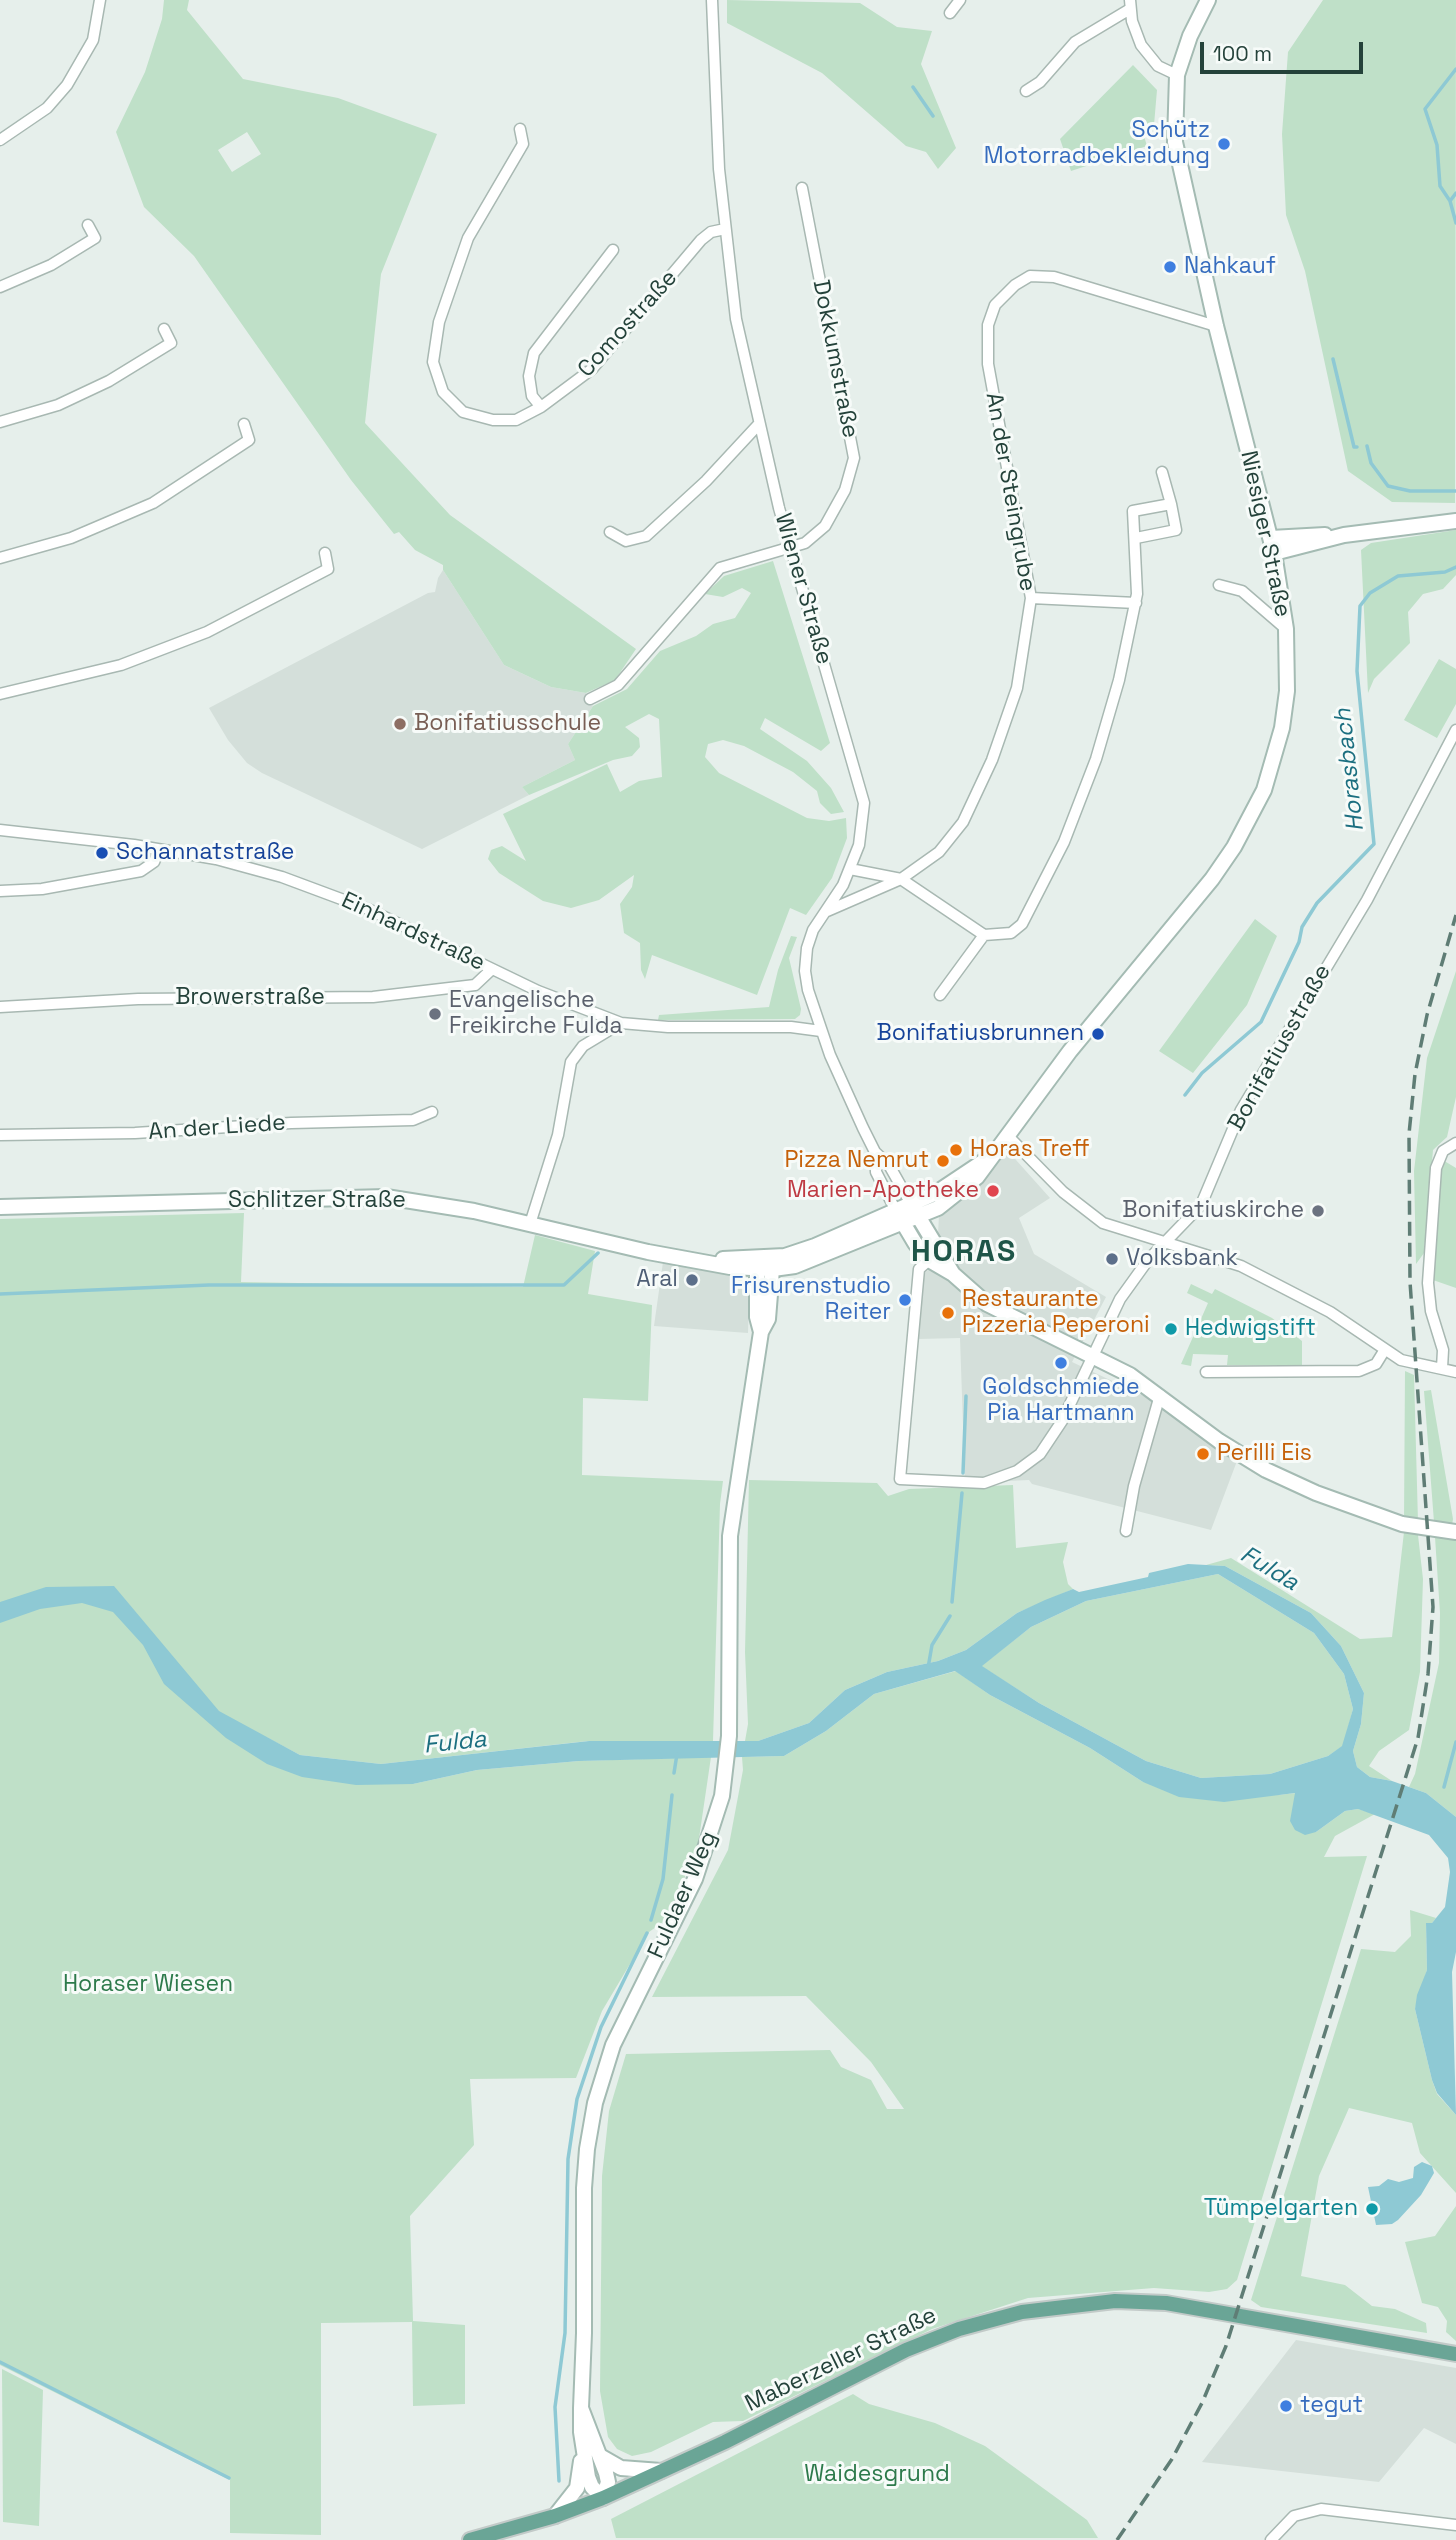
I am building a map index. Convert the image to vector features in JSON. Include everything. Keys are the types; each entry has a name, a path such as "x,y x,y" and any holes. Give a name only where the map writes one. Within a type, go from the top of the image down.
{"main road":[{"name":"Niesiger Straße","path":"915,1210 938,1208 964,1189 1008,1136 1070,1051 1212,879 1252,814 1274,760 1282,728 1287,691 1286,629 1272,546 1178,168 1174,127 1177,75 1208,0"},
{"path":"1272,546 1456,521"},
{"name":"Schlitzer Straße","path":"0,1207 360,1196 438,1203 648,1252 712,1261 795,1266 915,1210"},
{"path":"915,1210 953,1274"},
{"path":"900,1217 929,1260 953,1274 1000,1312 1130,1375 1230,1448 1290,1482 1402,1524 1454,1531"},
{"name":"Fuldaer Weg","path":"581,2408 608,2482 603,2498 592,2487 582,2452 581,2408 584,2188 595,2103 613,2045 695,1879 722,1796 729,1706 730,1536 761,1332 768,1319 773,1263"},
{"name":"Fuldaer Weg","path":"757,1264 757,1317 761,1332"},
{"name":"Maberzeller Straße","path":"470,2540 555,2516 603,2498 915,2346 990,2320 1049,2307 1115,2301 1166,2303 1456,2354"},
{"path":"555,2516 577,2488 582,2452"},
{"path":"599,2455 621,2468 661,2471"}],"street":[{"path":"0,140 47,108 67,85 93,40 100,0"},
{"name":"Wiener Straße","path":"712,0 715,109 724,229 736,319 758,425 790,547 861,786 864,820 859,845 850,869 807,947 805,971 821,1031 850,1101 875,1152 889,1165 915,1210"},
{"path":"950,13 960,0"},
{"path":"1026,91 1041,82 1075,42 1130,5 1137,34 1146,53 1158,66 1177,75"},
{"name":"Comostraße","path":"520,130 523,144 468,238 439,322 433,362 443,392 463,412 493,420 516,420 541,407 592,369 701,240 711,232 724,229"},
{"name":"Dokkumstraße","path":"590,699 618,685 720,568 805,543 825,526 845,490 854,458 802,188"},
{"path":"0,288 51,265 95,238 88,225"},
{"path":"541,407 532,396 529,376 534,354 613,250"},
{"name":"An der Steingrube","path":"824,913 901,879 939,852 963,822 992,760 1017,688 1031,598 988,364 988,325 995,305 1015,285 1030,276 1054,277 1216,326"},
{"path":"0,422 58,405 108,381 171,343 164,329"},
{"path":"0,558 71,538 153,503 250,440 244,424"},
{"path":"610,532 626,541 646,536 706,481 758,425"},
{"path":"1136,538 1176,530 1162,472"},
{"path":"850,869 901,879 984,934 1011,933 1022,924 1064,842 1104,733 1119,680 1136,603 1136,538 1133,511 1171,504"},
{"path":"0,694 121,666 207,632 328,569 325,553"},
{"path":"1219,585 1242,591 1286,629"},
{"path":"1031,598 1136,603"},
{"name":"Bonifatiusstraße","path":"929,1260 919,1269 900,1479 984,1483 1017,1471 1040,1454 1055,1432 1120,1299 1148,1260 1167,1244 1201,1205 1241,1110 1367,900 1456,730"},
{"name":"Einhardstraße","path":"0,830 159,850 238,864 304,884 368,909 559,1001 621,1023 668,1027 791,1027 821,1031"},
{"path":"0,891 43,889 141,871 154,862 159,850"},
{"path":"940,995 984,934"},
{"name":"Browerstraße","path":"0,1007 138,999 373,998 475,985 492,969"},
{"path":"530,1224 558,1135 571,1062 583,1046 621,1023"},
{"name":"An der Liede","path":"0,1135 135,1133 291,1123 413,1120 432,1112"},
{"path":"1008,1136 1084,1211 1103,1223 1241,1266 1330,1312 1401,1360 1456,1371"},
{"path":"1442,1368 1443,1350 1431,1311 1428,1283 1436,1168 1443,1151 1456,1143"},
{"name":"Wiener Straße","path":"875,1152 876,1172 900,1217"},
{"path":"1206,1372 1359,1371 1376,1364 1384,1351"},
{"path":"1126,1531 1134,1486 1160,1395"},
{"path":"1271,2540 1294,2516 1321,2509 1456,2525"}],"shaded area":[{"name":"Bonifatiusschule","path":"443,570 504,665 551,687 586,693 593,706 568,744 575,760 522,787 529,795 422,849 262,773 247,763 228,740 209,708 428,593 435,592"},
{"path":"1008,1151 1050,1198 1019,1218 1034,1254 1106,1297 1072,1362 1146,1397 1237,1461 1211,1530 1032,1484 1029,1480 965,1483 960,1338 918,1339 924,1273 950,1254 938,1234 939,1215"},
{"path":"663,1262 737,1276 745,1280 749,1296 748,1333 654,1326"},
{"path":"1296,2340 1456,2368 1456,2444 1424,2428 1379,2482 1202,2462"}],"green space":[{"path":"164,0 189,0 187,10 243,79 338,98 437,134 381,274 365,423 450,515 636,649 615,680 586,693 551,687 504,665 443,570 443,565 415,550 399,532 394,534 351,480 194,256 144,207 116,132 145,72 162,19","holes":["247,132 261,154 232,172 218,150"]},
{"path":"727,0 860,3 897,27 932,31 921,64 956,148 938,169 926,152 906,146 822,73 727,23"},
{"path":"1323,0 1456,0 1455,503 1392,502 1348,471 1305,271 1286,215 1282,134 1288,52"},
{"path":"1133,65 1157,90 1154,125 1141,126 1147,146 1071,171 1060,139"},
{"path":"1456,530 1456,575 1443,589 1423,594 1408,612 1410,643 1374,679 1368,693 1361,550 1371,543"},
{"path":"773,561 830,743 821,751 765,718 760,729 807,761 831,788 844,812 831,814 820,803 817,791 793,772 744,746 723,740 708,744 705,757 719,773 807,818 829,821 846,818 847,838 832,878 806,915 790,908 757,995 652,955 645,979 641,970 640,943 624,933 620,904 632,887 634,875 599,900 571,908 543,901 499,873 488,859 491,850 502,846 526,861 503,814 607,764 620,792 639,781 662,777 659,719 649,714 625,727 639,738 640,747 632,756 613,760 529,795 522,787 575,760 568,744 593,706 627,689 660,651 696,636 713,624 735,618 751,593 742,588 723,597 705,594 724,576"},
{"path":"1439,659 1456,669 1456,704 1437,738 1404,720"},
{"path":"1255,919 1277,936 1247,1005 1193,1073 1159,1051"},
{"path":"791,936 797,937 789,958 801,1009 800,1015 795,1019 658,1020 659,1015 769,1007 778,970"},
{"path":"1456,971 1456,1097 1447,1137 1433,1150 1424,1253 1416,1264 1414,1171 1427,1058"},
{"path":"1441,1159 1456,1168 1456,1288 1433,1280"},
{"name":"Horaser Wiesen","path":"244,1213 241,1282 523,1287 535,1235 595,1251 588,1294 652,1305 648,1401 583,1398 582,1475 723,1481 720,1504 713,1741 588,1741 381,1764 300,1755 266,1737 273,1758 413,1784 477,1770 579,1761 711,1757 698,1845 684,1879 666,1920 649,1932 602,2011 576,2078 470,2079 474,2145 410,2216 413,2321 465,2325 465,2404 413,2406 412,2322 321,2323 321,2535 230,2533 230,2480 0,2365 0,1219"},
{"path":"1191,1284 1212,1294 1215,1289 1272,1318 1302,1341 1302,1365 1227,1365 1228,1355 1193,1354 1191,1366 1181,1364 1208,1303 1187,1293"},
{"path":"1405,1371 1414,1375 1418,1522 1404,1520"},
{"path":"1431,1390 1452,1525 1434,1522 1424,1391"},
{"path":"749,1480 877,1483 888,1496 909,1489 1013,1485 1016,1548 1068,1542 1063,1562 1068,1584 1073,1589 1017,1613 966,1650 938,1661 887,1672 845,1690 809,1723 758,1741 745,1741 748,1724 745,1652"},
{"path":"1404,1532 1418,1535 1423,1579 1420,1672 1409,1730 1379,1751 1369,1766 1392,1781 1370,1777 1357,1767 1353,1751 1361,1724 1364,1693 1341,1646 1311,1613 1225,1566 1206,1565 1231,1558 1360,1639 1392,1637"},
{"path":"1435,1537 1456,1540 1456,1817 1426,1793 1409,1787 1415,1774 1439,1663 1440,1613"},
{"path":"1218,1574 1314,1633 1344,1674 1353,1709 1343,1746 1328,1756 1270,1774 1201,1778 1146,1761 1039,1703 981,1666 1031,1627 1086,1601"},
{"path":"956,1671 990,1695 1090,1748 1143,1782 1278,1795 1296,1793 1316,1832 1345,1811 1358,1809 1375,1814 1335,1836 1324,1857 1367,1856 1237,2280 1227,2289 1209,2292 1154,2288 1028,2298 932,2329 743,2421 713,2422 651,2452 632,2456 617,2449 608,2437 600,2391 602,2176 609,2111 626,2054 830,2050 841,2067 871,2080 887,2109 904,2109 871,2062 806,1996 652,1997 728,1850 743,1770 742,1757 784,1756 826,1731 874,1694"},
{"path":"1410,1910 1436,1918 1432,1923 1426,1923 1427,1970 1415,2009 1437,2094 1456,2115 1456,2193 1420,2153 1412,2123 1349,2108 1319,2176 1301,2276 1345,2285 1372,2306 1395,2309 1426,2323 1427,2333 1261,2307 1251,2300 1361,1949 1395,1952 1411,1936"},
{"path":"1456,2206 1456,2341 1446,2332 1447,2321 1438,2307 1422,2303 1405,2242 1435,2236"},
{"path":"2,2369 43,2390 39,2526 3,2522"},
{"name":"Waidesgrund","path":"853,2394 869,2404 935,2423 985,2446 1087,2520 1098,2538 616,2538 611,2519"}],"water":[{"path":"1188,1564 1225,1566 1311,1613 1341,1646 1364,1693 1361,1724 1353,1751 1357,1767 1370,1777 1392,1781 1426,1793 1456,1817 1456,1952 1452,1972 1456,2115 1437,2093 1415,2009 1417,1995 1427,1970 1426,1923 1432,1923 1445,1907 1450,1872 1448,1858 1429,1835 1358,1809 1345,1811 1316,1832 1305,1835 1295,1830 1290,1821 1295,1793 1224,1802 1179,1797 1143,1782 1090,1748 990,1695 955,1671 874,1694 826,1731 784,1756 579,1761 477,1770 413,1784 356,1785 302,1777 267,1764 226,1738 164,1684 143,1645 113,1612 82,1603 40,1609 0,1623 0,1602 46,1587 114,1586 219,1711 300,1755 381,1764 589,1741 758,1741 809,1723 845,1690 887,1672 938,1661 966,1650 1017,1613 1045,1600 1073,1589 1079,1592 1148,1577 1149,1573","holes":["1218,1574 1314,1633 1344,1674 1353,1709 1342,1746 1328,1756 1270,1774 1201,1778 1146,1761 1039,1703 982,1666 1031,1627 1086,1601"]},
{"path":"1422,2162 1432,2166 1434,2173 1421,2195 1392,2224 1376,2225 1368,2187 1379,2186 1388,2179 1399,2182 1413,2178 1414,2167"}],"waterway":[{"name":"Horasbach","path":"1456,69 1425,109 1437,145 1440,186 1450,201 1456,223"},
{"path":"913,87 933,116"},
{"path":"1450,201 1456,193"},
{"path":"1333,359 1354,447 1357,447"},
{"path":"1367,446 1371,463 1388,486 1410,491 1456,491"},
{"name":"Horasbach","path":"1185,1095 1202,1073 1261,1022 1299,942 1302,927 1317,903 1374,844 1357,671 1360,606 1370,593 1398,576 1445,572 1456,567"},
{"path":"0,1294 209,1285 564,1285 598,1253"},
{"name":"Horasbach","path":"963,1473 966,1396"},
{"name":"Horasbach","path":"952,1602 962,1493"},
{"name":"Horasbach","path":"928,1668 932,1645 950,1616"},
{"path":"1444,1787 1456,1742"},
{"path":"674,1773 677,1754"},
{"path":"651,1920 663,1879 672,1795"},
{"path":"559,2481 555,2407 565,2333 568,2159 577,2099 601,2027 647,1933"},
{"path":"0,2362 229,2478"}],"railway":[{"path":"1117,2540 1172,2459 1202,2403 1226,2346 1418,1738 1428,1674 1433,1607 1410,1282 1409,1134 1415,1074 1427,1015 1456,915"}],"place":[{"name":"Schütz Motorradbekleidung","path":"1224,144"},
{"name":"Nahkauf","path":"1170,267"},
{"name":"Bonifatiusschule","path":"400,724"},
{"name":"Schannatstraße","path":"102,853"},
{"name":"Evangelische Freikirche Fulda","path":"435,1014"},
{"name":"Bonifatiusbrunnen","path":"1098,1034"},
{"name":"Horas Treff","path":"956,1150"},
{"name":"Pizza Nemrut","path":"943,1161"},
{"name":"Marien-Apotheke","path":"993,1191"},
{"name":"Bonifatiuskirche","path":"1318,1211"},
{"name":"Volksbank","path":"1112,1259"},
{"name":"Aral","path":"692,1280"},
{"name":"Frisurenstudio Reiter","path":"905,1300"},
{"name":"Restaurante Pizzeria Peperoni","path":"948,1313"},
{"name":"Hedwigstift","path":"1171,1329"},
{"name":"Goldschmiede Pia Hartmann","path":"1061,1363"},
{"name":"Perilli Eis","path":"1203,1454"},
{"name":"Tümpelgarten","path":"1372,2209"},
{"name":"tegut","path":"1286,2406"}],"district":[{"name":"HORAS","path":"964,1253"}],"water label":[{"name":"Fulda","path":"1269,1569"},
{"name":"Fulda","path":"455,1743"}]}
